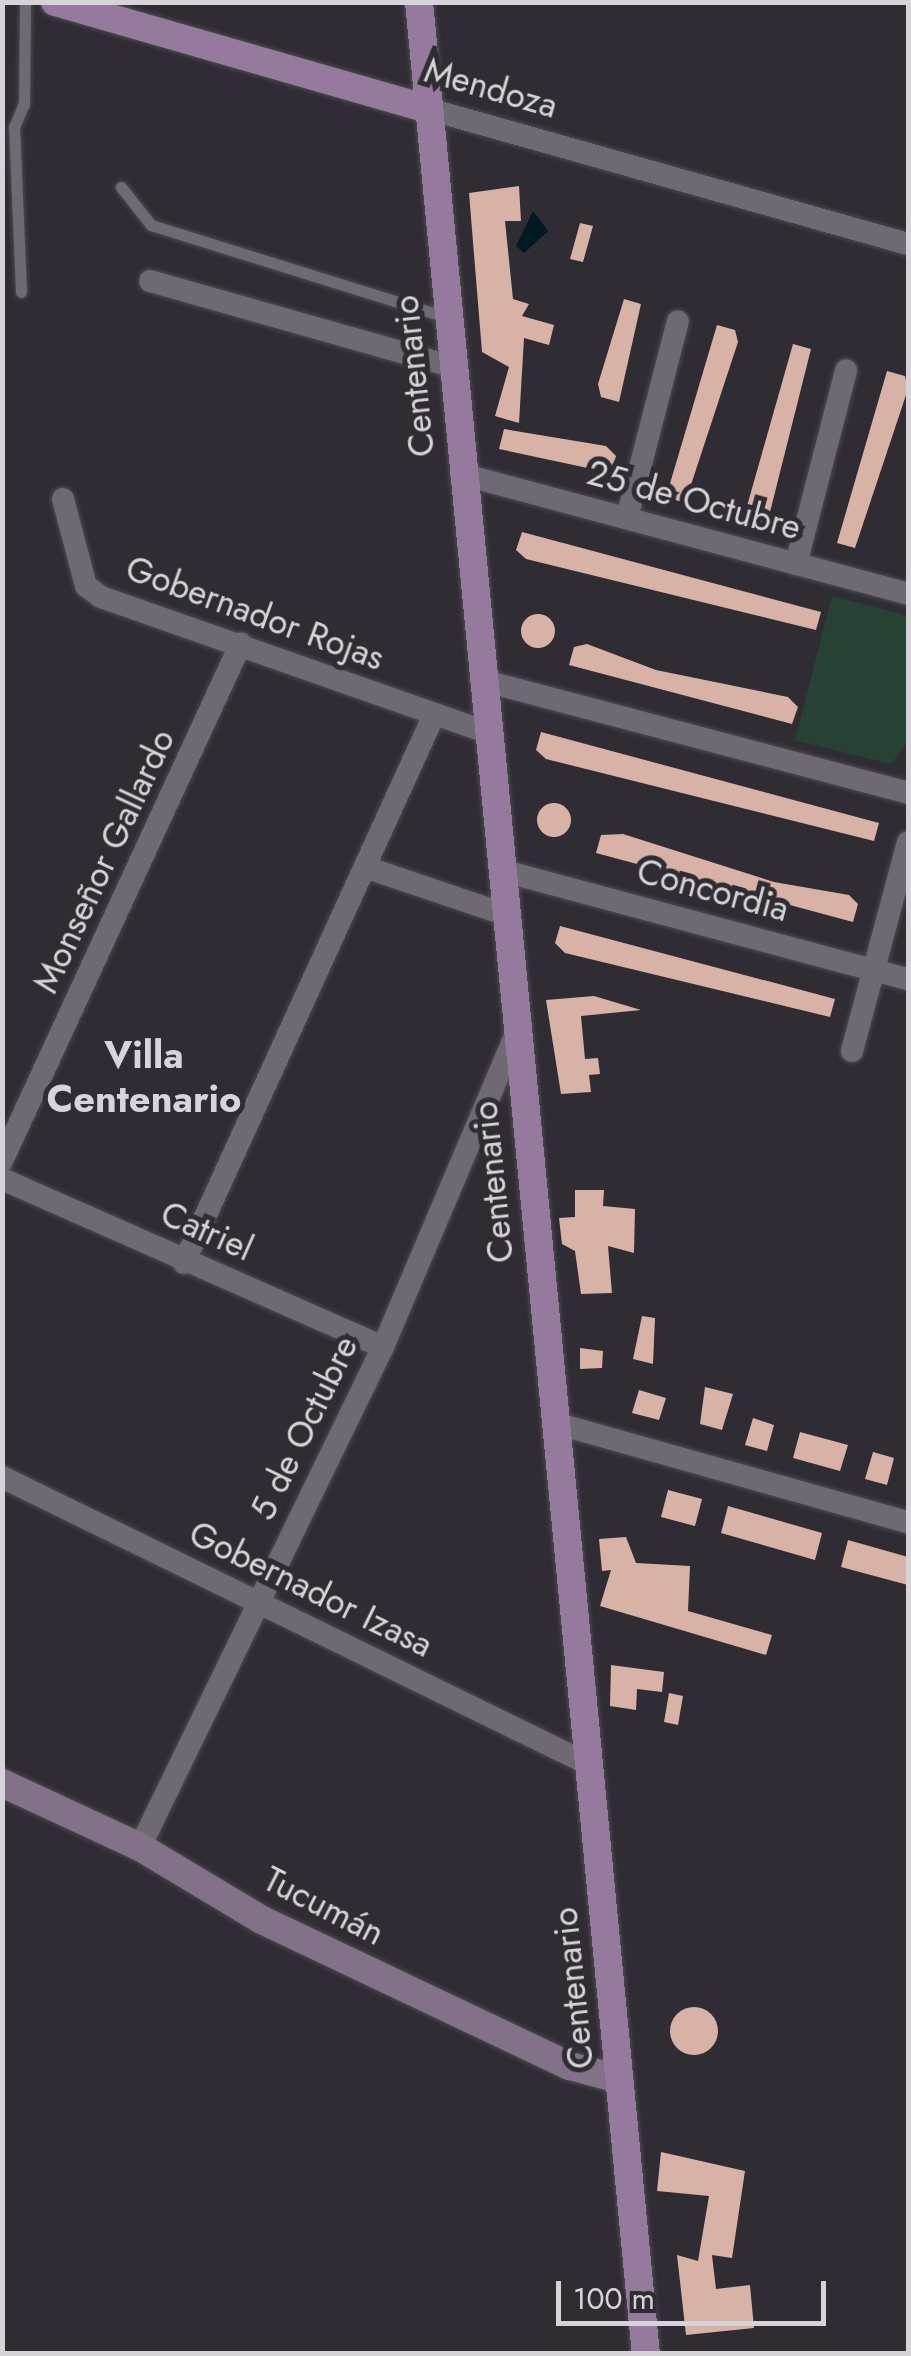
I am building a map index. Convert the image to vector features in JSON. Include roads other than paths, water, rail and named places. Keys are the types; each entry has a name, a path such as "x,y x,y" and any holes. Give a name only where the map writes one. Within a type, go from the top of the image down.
{"main road":[{"name":"Mendoza","path":"55,2 102,9 425,108"},
{"name":"Centenario","path":"419,2 425,108 646,2354"},
{"name":"Tucumán","path":"2,1782 140,1847 279,1928 570,2066 620,2079"}],"street":[{"name":"Mendoza","path":"425,108 908,244"},
{"path":"150,281 451,366"},
{"path":"627,518 678,321"},
{"path":"796,564 846,370"},
{"name":"25 de Octubre","path":"461,474 908,594"},
{"name":"Gobernador Rojas","path":"62,499 86,586 487,732"},
{"name":"Monseñor Gallardo","path":"2,1161 241,643"},
{"path":"482,680 908,793"},
{"path":"184,1263 434,715"},
{"path":"852,1051 908,842"},
{"path":"365,867 504,914"},
{"name":"Concordia","path":"500,870 908,979"},
{"name":"5 de Octubre","path":"140,1847 382,1347 516,1033"},
{"name":"Catriel","path":"2,1180 382,1347"},
{"path":"555,1423 908,1522"},
{"name":"Gobernador Izasa","path":"2,1476 588,1764"}],"lane":[{"path":"20,292 14,126 24,104 25,2"},
{"path":"121,187 151,225 446,318"}],"water":[{"path":"533,211 548,231 524,253 516,246"}],"district":[{"name":"Villa Centenario","path":"144,1077"}]}
